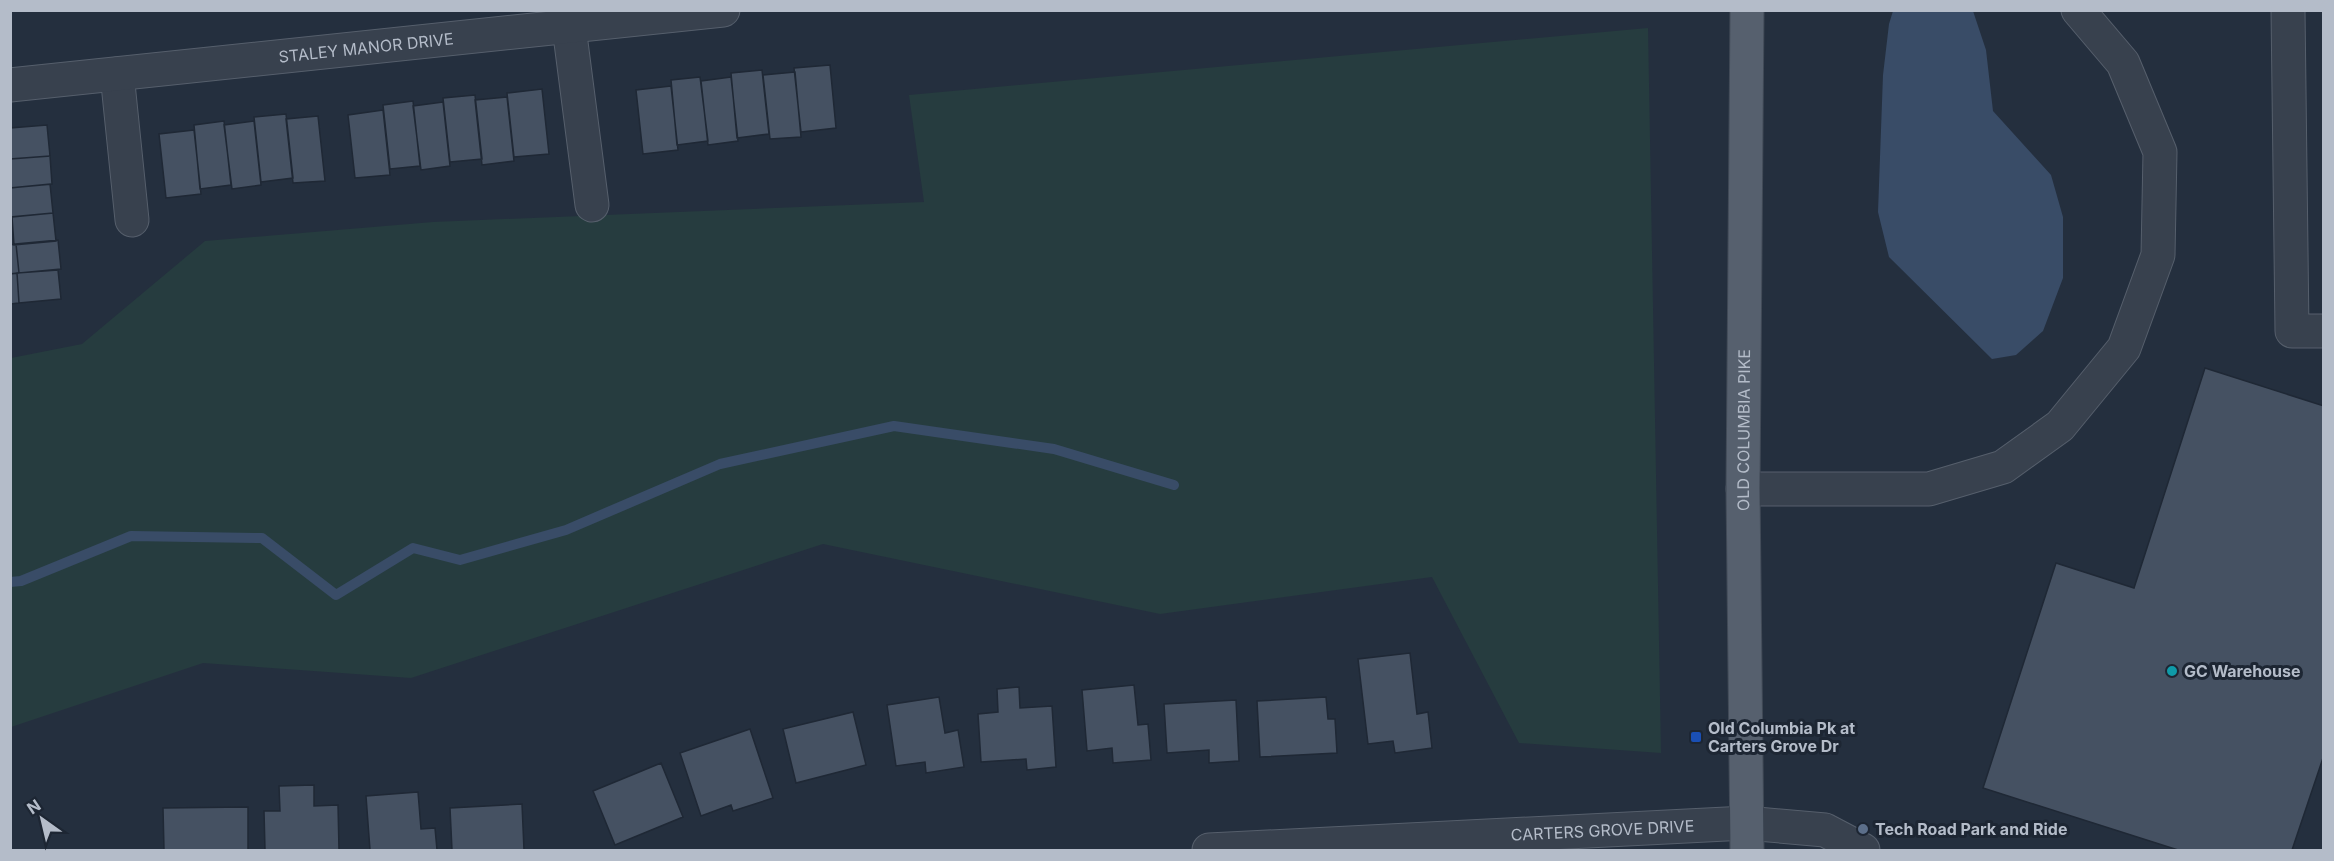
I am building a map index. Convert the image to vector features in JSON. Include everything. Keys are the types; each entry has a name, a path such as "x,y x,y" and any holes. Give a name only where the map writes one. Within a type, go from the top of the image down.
{"main road":[{"name":"OLD COLUMBIA PIKE","path":"1746,837 1743,489 1747,10"}],"street":[{"name":"STALEY MANOR DRIVE","path":"10,85 723,10"},
{"path":"1743,489 1929,489 2002,467 2060,426 2124,348 2158,255 2160,152 2123,63 2078,10"},
{"path":"2288,10 2292,330 2324,331"},
{"path":"569,27 592,205"},
{"path":"117,74 132,220"},
{"name":"CARTERS GROVE DRIVE","path":"1209,850 1746,837 1825,830 1863,850"}],"green space":[{"path":"1648,28 1661,753 1519,743 1432,577 1160,614 823,544 411,678 203,663 11,727 11,358 82,344 205,241 433,222 924,202 909,95"}],"water":[{"path":"1893,11 1973,11 1986,50 1993,111 2051,175 2063,217 2063,278 2043,331 2016,355 1992,359 1889,257 1878,212 1883,75 1889,24"}],"building":[{"path":"830,65 836,128 801,132 794,68"},
{"path":"762,70 769,134 737,138 731,73"},
{"path":"795,72 801,137 770,139 763,75"},
{"path":"700,77 708,141 677,145 671,80"},
{"path":"731,77 738,141 708,145 701,81"},
{"path":"671,86 678,150 643,154 636,90"},
{"path":"542,89 549,154 514,157 507,93"},
{"path":"475,95 482,159 450,162 443,98"},
{"path":"507,97 514,161 482,165 475,100"},
{"path":"413,101 420,166 390,169 383,105"},
{"path":"443,102 450,166 421,170 413,106"},
{"path":"383,110 390,175 355,178 348,115"},
{"path":"286,114 293,178 261,182 254,117"},
{"path":"318,116 325,181 293,183 286,119"},
{"path":"224,121 231,185 200,189 194,125"},
{"path":"254,121 261,185 232,189 224,125"},
{"path":"47,125 50,156 10,159 10,128"},
{"path":"194,130 201,194 166,198 159,134"},
{"path":"50,156 52,184 10,188 10,159"},
{"path":"50,184 53,213 10,217 10,188"},
{"path":"53,213 56,241 14,245 12,217"},
{"path":"58,240 61,269 19,273 16,244"},
{"path":"16,244 19,273 10,274 10,245"},
{"path":"58,270 61,299 19,303 17,273"},
{"path":"17,273 19,303 10,304 10,274"},
{"name":"GC Warehouse","path":"2205,368 2324,406 2324,755 2292,850 2178,850 1983,788 2056,563 2134,588"},
{"path":"1410,653 1417,714 1428,712 1432,748 1395,753 1393,741 1368,744 1358,659"},
{"path":"1134,685 1138,725 1148,724 1151,760 1113,763 1112,748 1087,751 1082,690"},
{"path":"1019,687 1020,708 1052,706 1056,767 1027,770 1026,759 981,762 978,714 998,712 997,689"},
{"path":"939,697 945,733 958,730 964,767 926,773 925,762 896,766 887,705"},
{"path":"1326,697 1328,719 1335,719 1337,753 1260,757 1257,701"},
{"path":"1236,700 1239,761 1209,763 1209,750 1167,753 1164,704"},
{"path":"853,712 866,765 796,783 783,729"},
{"path":"750,729 773,798 733,811 731,805 701,816 680,753"},
{"path":"661,763 683,817 615,845 593,791"},
{"path":"314,785 314,806 338,805 339,850 265,850 264,811 280,811 279,786"},
{"path":"418,792 421,829 435,828 437,850 370,850 366,796"},
{"path":"522,804 524,850 452,850 450,808"},
{"path":"248,807 248,850 164,850 163,808"}],"waterway":[{"path":"10,582 21,581 131,536 262,538 336,595 413,548 460,560 566,530 720,464 894,426 1054,449 1174,485"}],"place":[{"name":"GC Warehouse","path":"2172,671"},
{"name":"Old Columbia Pk at Carters Grove Dr","path":"1696,737"},
{"name":"Tech Road Park and Ride","path":"1863,829"}]}
